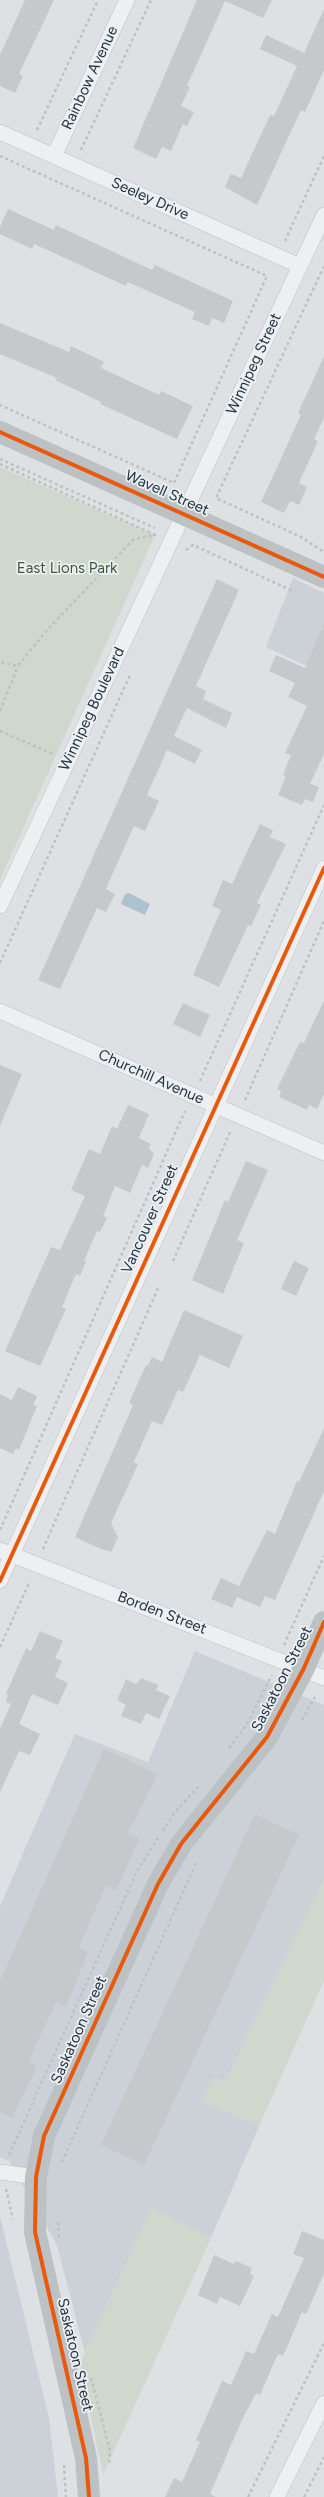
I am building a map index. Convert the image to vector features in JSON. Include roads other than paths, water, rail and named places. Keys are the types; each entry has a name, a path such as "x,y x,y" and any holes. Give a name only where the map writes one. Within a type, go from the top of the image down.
{"street":[{"name":"Rainbow Avenue","path":"54,156 127,0"},
{"name":"Seeley Drive","path":"0,132 300,266"},
{"name":"Winnipeg Street","path":"184,513 324,215"},
{"name":"Wavell Street","path":"0,432 184,513 324,577"},
{"name":"Winnipeg Boulevard","path":"0,906 184,513"},
{"name":"Vancouver Street","path":"0,1581 6,1553 323,875"},
{"name":"Churchill Avenue","path":"0,1011 324,1153"},
{"name":"Borden Street","path":"6,1553 304,1668 324,1678"},
{"name":"Saskatoon Street","path":"89,2497 86,2458 35,2232 36,2177 44,2136 158,1884 181,1844 267,1737 304,1668 324,1622"},
{"path":"0,2172 36,2177"},
{"path":"277,2497 324,2403"}],"water":[{"path":"129,893 150,904 145,915 121,904 125,894"}],"park label":[{"name":"East Lions Park","path":"67,569"}]}
